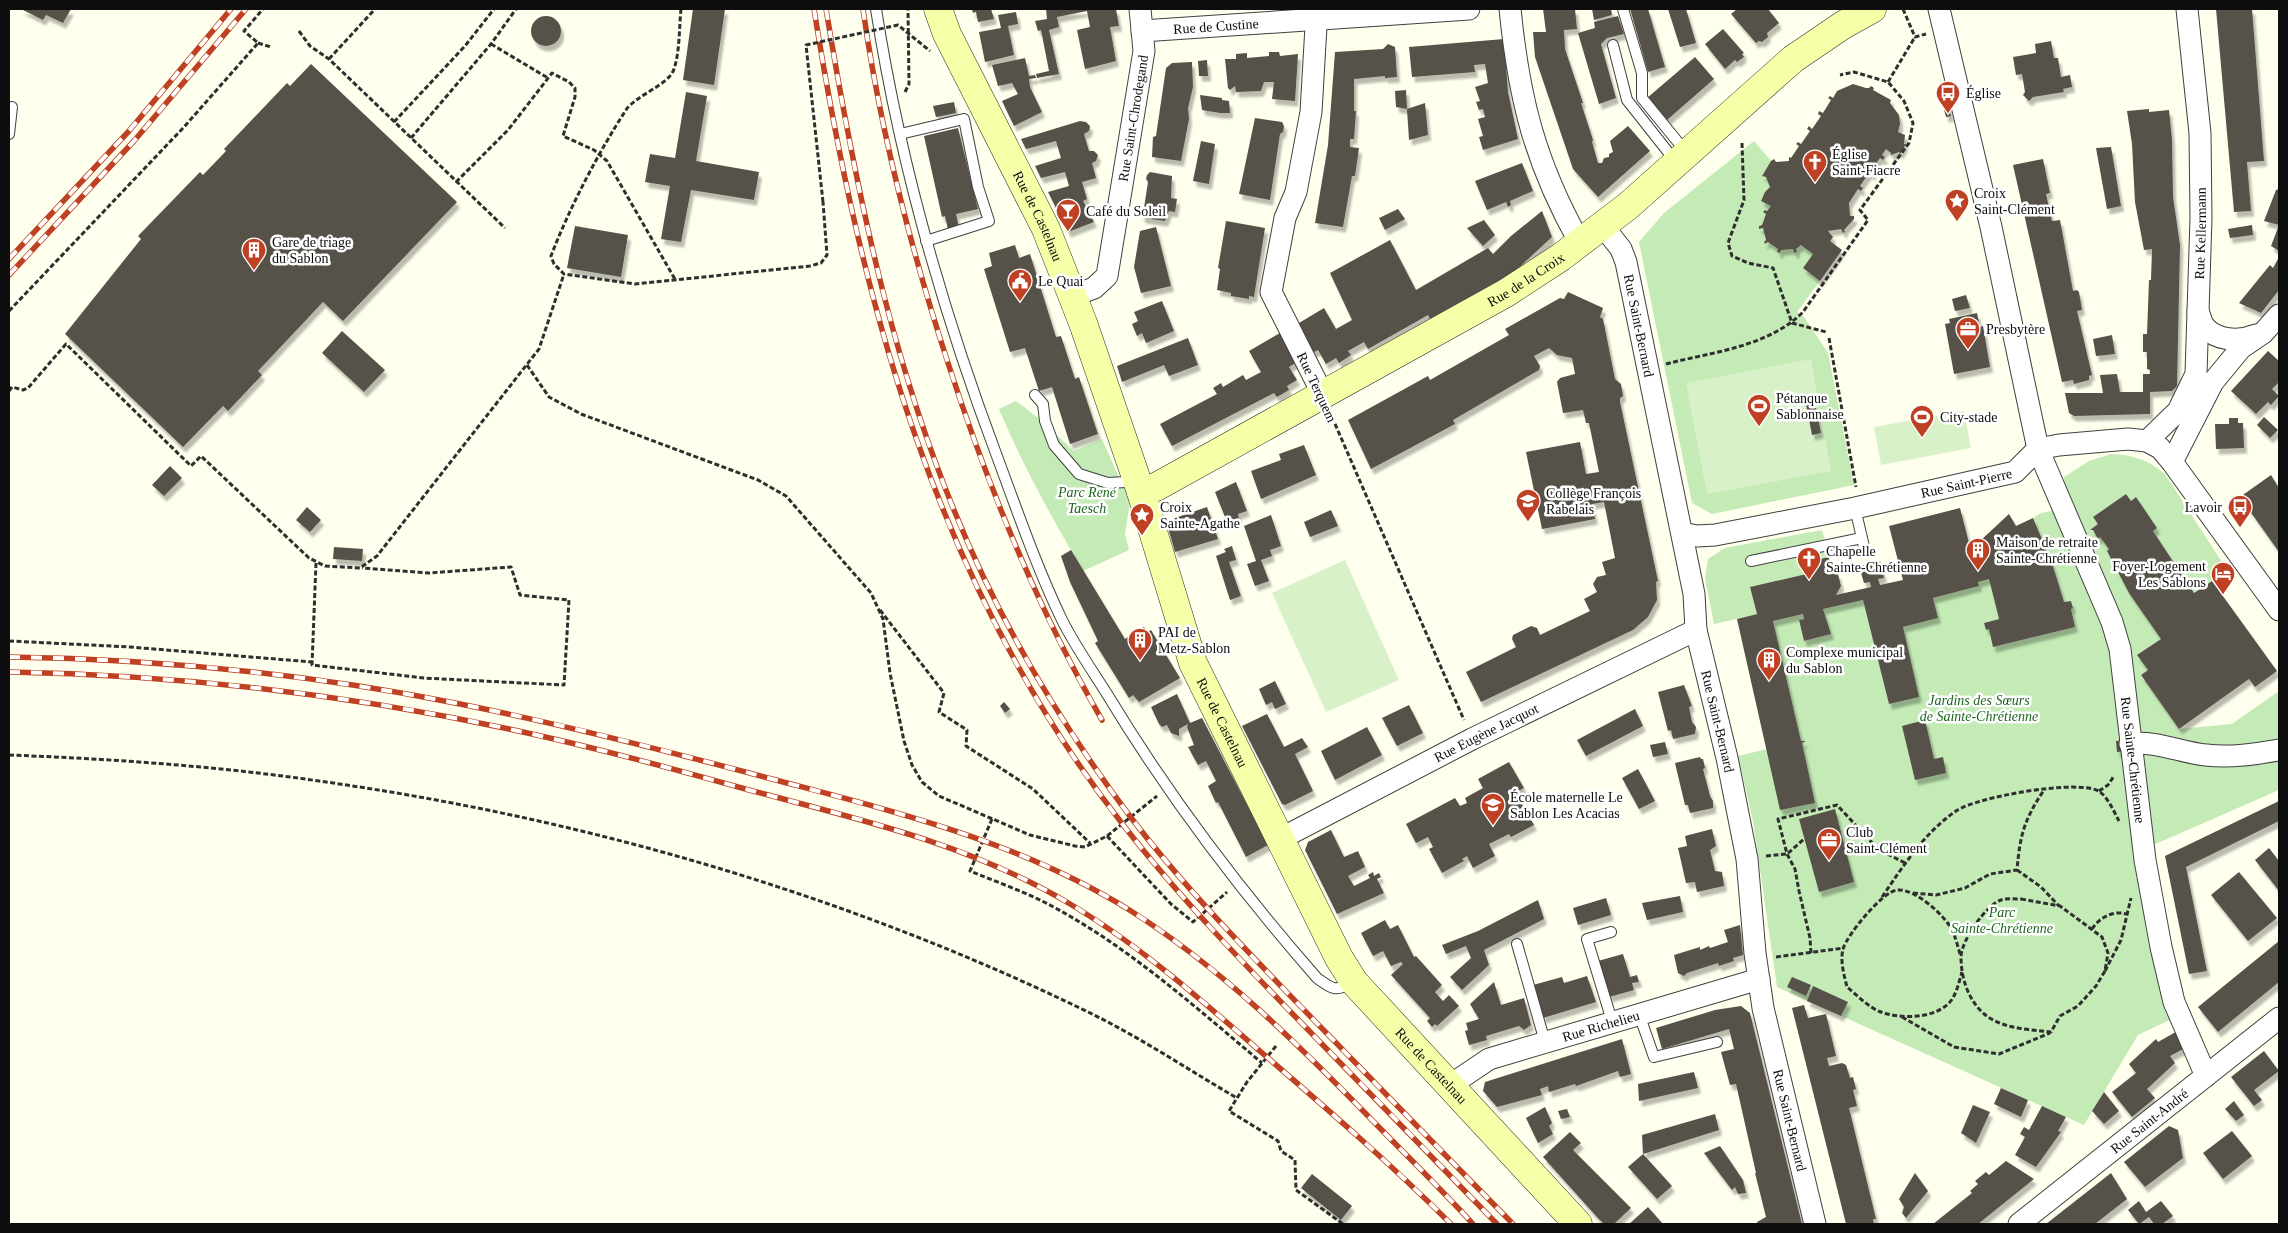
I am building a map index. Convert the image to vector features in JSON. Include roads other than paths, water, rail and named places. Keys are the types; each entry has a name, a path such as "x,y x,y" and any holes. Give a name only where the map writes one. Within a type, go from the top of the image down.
{"street":[{"name":"Rue de Castelnau","path":"938,9 950,42 1046,229 1073,296 1139,485 1194,663 1339,958 1354,982 1578,1224"},
{"name":"Rue Saint-Chrodegand","path":"1073,296 1094,288 1107,276 1144,51 1140,9"},
{"name":"Rue de Custine","path":"1142,30 1317,14 1469,9"},
{"path":"1510,9 1519,81 1535,145 1556,199 1580,243"},
{"name":"Rue de la Croix","path":"1139,485 1156,487 1506,293 1580,243 1628,206 1793,59 1843,25 1872,9"},
{"name":"Rue Sainte-Chrétienne","path":"1939,9 1991,226 2038,449 2112,622 2120,649 2130,744 2146,860 2174,1002 2206,1076"},
{"name":"Rue Kellermann","path":"2147,440 2178,411 2205,378 2198,311 2201,218 2200,133 2187,9"},
{"name":"Rue Terquem","path":"1317,14 1311,112 1296,192 1285,218 1271,292 1323,395"},
{"name":"Rue Saint-Bernard","path":"1603,226 1621,249 1626,262 1694,594 1696,630 1728,758 1747,859 1755,953 1763,1008 1816,1224"},
{"path":"2198,311 2203,325 2221,337 2235,340 2250,338 2263,333"},
{"path":"2172,462 2205,378 2240,348 2263,333 2279,315"},
{"path":"2038,449 2128,439 2147,440 2160,448 2279,610"},
{"name":"Rue Saint-Pierre","path":"1682,533 1697,536 1715,535 1855,508 2015,472 2038,449"},
{"name":"Rue Eugène Jacquot","path":"1280,839 1472,739 1696,630"},
{"path":"2130,744 2146,743 2207,756 2231,756 2279,750"},
{"name":"Rue Richelieu","path":"1449,1086 1490,1059 1612,1021 1759,979"},
{"name":"Rue Saint-André","path":"2018,1224 2279,1018"}],"lane":[{"path":"876,9 900,134 926,242 951,327 1023,527 1063,622 1145,757 1223,864 1317,978 1333,988 1341,989 1354,982"},
{"path":"1623,9 1642,73 1642,98 1682,157"},
{"path":"1613,45 1627,100 1682,157"},
{"path":"9,134 12,107"},
{"path":"900,134 964,119 978,187 989,221 926,242"},
{"path":"1035,395 1043,404 1045,421 1054,445 1079,474 1108,483 1126,482 1139,485"},
{"path":"1855,508 1865,551"},
{"path":"1751,560 1862,538"},
{"path":"1611,932 1587,939 1612,1021"},
{"path":"1517,944 1545,1042"},
{"path":"1639,1014 1654,1057 1718,1042"}],"railway":[{"path":"9,259 129,131 231,9"},
{"path":"9,275 134,141 246,9"},
{"path":"814,9 833,119 856,227 883,334 916,438 956,540 1003,639 1059,734 1146,854 1267,987 1497,1224"},
{"path":"826,9 838,82 867,226 904,369 927,439 953,508 998,607 1032,669 1108,787 1171,867 1215,917 1513,1224"},
{"path":"863,9 878,100 898,189 935,322 964,412 1016,547 1056,635 1102,720"},
{"path":"9,657 121,661 233,670 344,684 455,703 654,748 911,817 1002,848 1046,866 1089,887 1131,911 1196,957 1257,1008 1315,1062 1473,1224"},
{"path":"9,672 135,677 260,688 323,696 447,717 539,736 630,758 871,823 951,848 1028,881 1065,901 1092,917 1142,953 1167,972 1334,1115 1405,1179 1451,1224"}],"place":[{"name":"Église","path":"1948,114"},
{"name":"Église Saint-Fiacre","path":"1815,183"},
{"name":"Croix Saint-Clément","path":"1957,222"},
{"name":"Café du Soleil","path":"1068,232"},
{"name":"Gare de triage du Sablon","path":"254,271"},
{"name":"Le Quai","path":"1020,302"},
{"name":"Presbytère","path":"1968,350"},
{"name":"Pétanque Sablonnaise","path":"1759,427"},
{"name":"City-stade","path":"1922,438"},
{"name":"Collège François Rabelais","path":"1528,522"},
{"name":"Lavoir","path":"2240,528"},
{"name":"Croix Sainte-Agathe","path":"1142,536"},
{"name":"Maison de retraite Sainte-Chrétienne","path":"1978,571"},
{"name":"Chapelle Sainte-Chrétienne","path":"1809,580"},
{"name":"Foyer-Logement Les Sablons","path":"2223,595"},
{"name":"PAI de Metz-Sablon","path":"1140,661"},
{"name":"Complexe municipal du Sablon","path":"1769,681"},
{"name":"École maternelle Le Sablon Les Acacias","path":"1493,826"},
{"name":"Club Saint-Clément","path":"1829,861"}],"park label":[{"name":"Parc René Taesch","path":"1087,500"},
{"name":"Jardins des Sœurs de Sainte-Chrétienne","path":"1979,708"},
{"name":"Parc Sainte-Chrétienne","path":"2002,920"}]}
